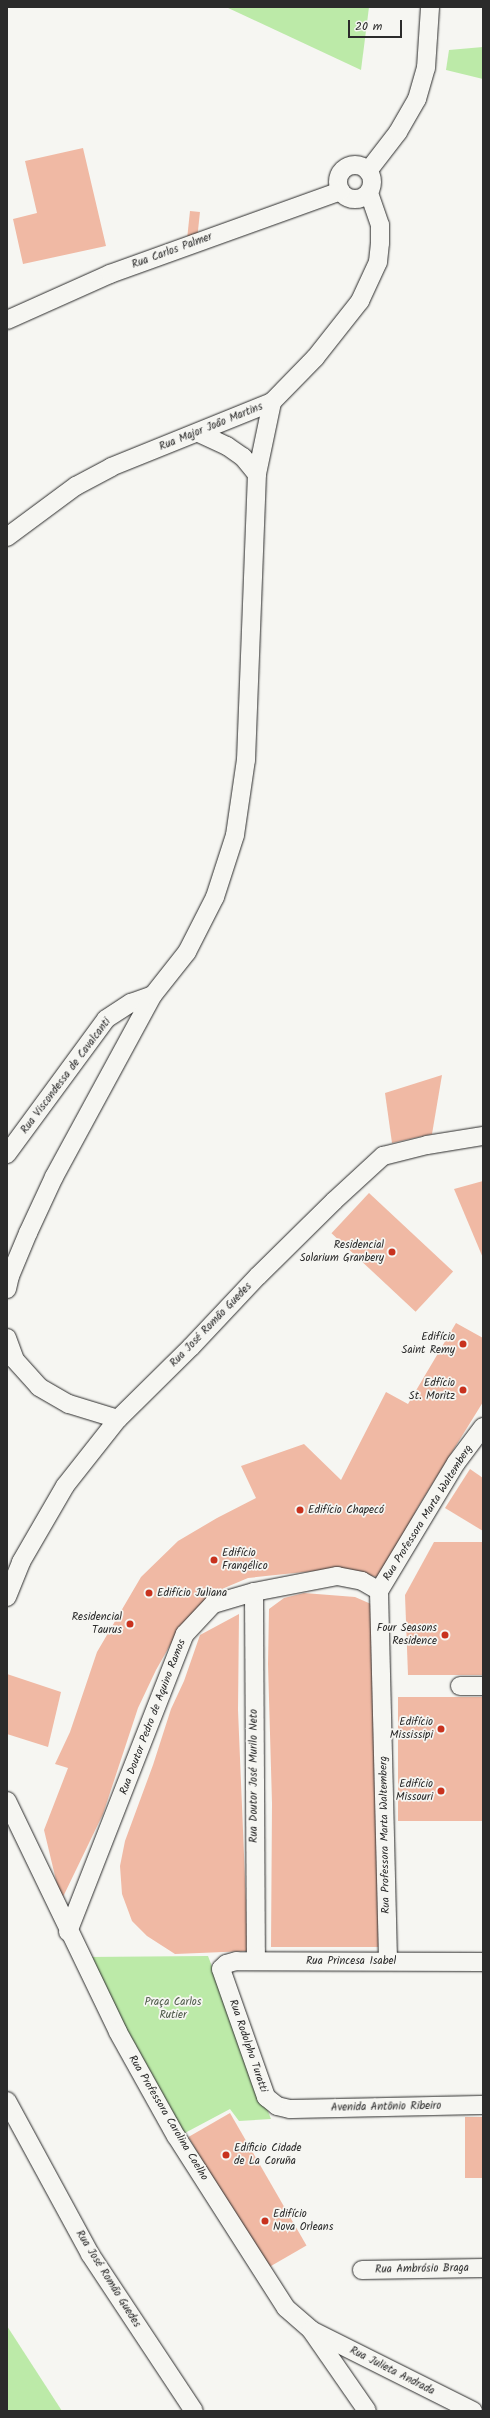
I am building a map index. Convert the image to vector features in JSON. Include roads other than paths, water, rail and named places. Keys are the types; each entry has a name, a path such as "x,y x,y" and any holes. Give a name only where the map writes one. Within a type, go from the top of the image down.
{"street":[{"path":"368,171 398,132 417,98 426,68 430,7"},
{"path":"353,165 359,165 368,171 372,182 355,194 338,180 343,170 353,165"},
{"name":"Rua Major João Martins","path":"7,537 83,482 111,467 200,433 272,402 315,358 360,301 378,262 380,225 355,194"},
{"name":"Rua Carlos Palmer","path":"7,320 110,274 355,194"},
{"path":"7,1289 10,1276 28,1233 54,1177 153,995 187,952 214,897 235,835 246,760 257,474 272,402"},
{"path":"200,433 227,446 243,457 257,474"},
{"name":"Rua Viscondessa de Cavalcanti","path":"7,1154 106,1019 131,1003 153,995"},
{"name":"Rua José Romão Guedes","path":"7,1597 21,1562 65,1486 118,1419 191,1347 323,1212 383,1156 428,1145 483,1136"},
{"path":"7,1338 15,1360 38,1386 69,1404 118,1419"},
{"name":"Rua Professora Marta Waltemberg","path":"388,1960 379,1591 456,1464 483,1427"},
{"name":"Rua Doutor Pedro de Aquino Ramos","path":"68,1932 185,1634 213,1604 254,1592 337,1576 362,1581 379,1591"},
{"name":"Rua Doutor José Murilo Neto","path":"254,1592 256,1961"},
{"path":"460,1686 483,1686"},
{"name":"Rua Professora Carolina Coelho","path":"7,1801 68,1932 118,2032 176,2136 286,2308 311,2330 367,2411"},
{"name":"Rua Princesa Isabel","path":"221,1969 226,1964 236,1961 388,1960 483,1962"},
{"name":"Rua Rodolpho Turatti","path":"221,1969 266,2098 277,2106 290,2109"},
{"name":"Rua José Romão Guedes","path":"7,2101 90,2254 194,2411"},
{"name":"Avenida Antônio Ribeiro","path":"290,2109 483,2105"},
{"name":"Rua Ambrósio Braga","path":"362,2270 483,2268"},
{"name":"Rua Julieta Andrada","path":"311,2330 474,2411"}],"place":[{"name":"Residencial Solarium Granbery","path":"392,1252"},
{"name":"Edifício Saint Remy","path":"463,1344"},
{"name":"Edfício St. Moritz","path":"463,1390"},
{"name":"Edifício Chapecó","path":"300,1510"},
{"name":"Edifício Frangélico","path":"214,1560"},
{"name":"Edifício Juliana","path":"149,1593"},
{"name":"Residencial Taurus","path":"130,1624"},
{"name":"Four Seasons Residence","path":"445,1635"},
{"name":"Edifício Mississipi","path":"441,1729"},
{"name":"Edifício Missouri","path":"441,1791"},
{"name":"Edíficio Cidade de La Coruña","path":"226,2155"},
{"name":"Edifício Nova Orleans","path":"265,2221"}],"park label":[{"name":"Praça Carlos Rutier","path":"173,2009"}]}
